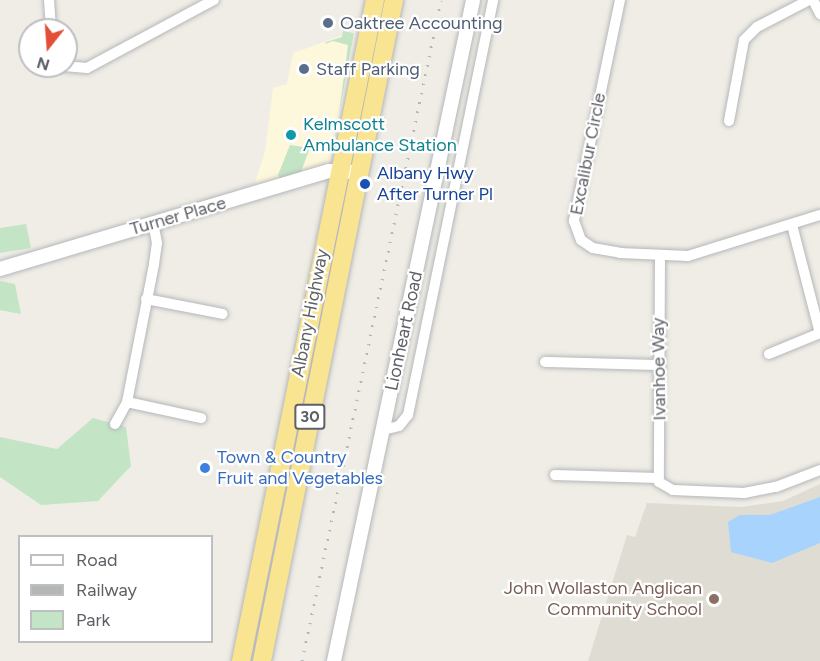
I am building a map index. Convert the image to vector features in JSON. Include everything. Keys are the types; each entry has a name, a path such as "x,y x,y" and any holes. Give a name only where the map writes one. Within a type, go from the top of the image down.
{"highway":[{"name":"Albany Highway","path":"262,661 298,480 375,0"},
{"name":"Albany Highway","path":"241,661 277,476 348,170 394,0"},
{"path":"277,476 298,480"}],"main road":[{"name":"Lionheart Road","path":"334,661 473,0"},
{"name":"Turner Place","path":"0,269 153,223 348,170"}],"street":[{"path":"49,0 50,18"},
{"path":"78,67 87,68 214,0"},
{"path":"383,430 399,426 408,415 493,0"},
{"name":"Excalibur Circle","path":"620,0 574,225 578,237 593,248 660,256 696,255 820,215"},
{"path":"729,121 746,36 811,0 820,14"},
{"path":"115,424 128,402 157,246 153,223"},
{"path":"769,354 820,333 792,225"},
{"name":"Ivanhoe Way","path":"658,480 660,256"},
{"path":"146,300 223,314"},
{"path":"545,362 660,365"},
{"path":"128,402 201,418"},
{"path":"555,474 658,480 673,490 744,493 784,485 820,470"}],"shaded area":[{"path":"355,31 329,165 254,186 265,151 273,88 287,84 293,53"},
{"name":"John Wollaston Anglican Community School","path":"820,484 820,661 588,661 627,535 635,537 647,503 741,507 783,501"}],"green space":[{"path":"343,31 354,33 339,114 348,45 333,41 325,44 342,37"},
{"path":"290,145 310,148 300,174 281,180 278,175"},
{"path":"26,224 31,248 0,253 0,228"},
{"path":"0,281 15,284 21,314 0,310"},
{"path":"93,418 126,427 131,466 98,501 41,505 0,477 0,437 57,449"}],"water":[{"path":"820,497 820,543 772,563 731,552 728,522 740,515 770,515"}],"railway":[{"path":"302,661 441,0"}],"place":[{"name":"Oaktree Accounting","path":"328,23"},
{"name":"Staff Parking","path":"304,69"},
{"name":"Kelmscott Ambulance Station","path":"291,135"},
{"name":"Albany Hwy After Turner Pl","path":"365,184"},
{"name":"Town & Country Fruit and Vegetables","path":"205,468"},
{"name":"John Wollaston Anglican Community School","path":"714,599"}]}
